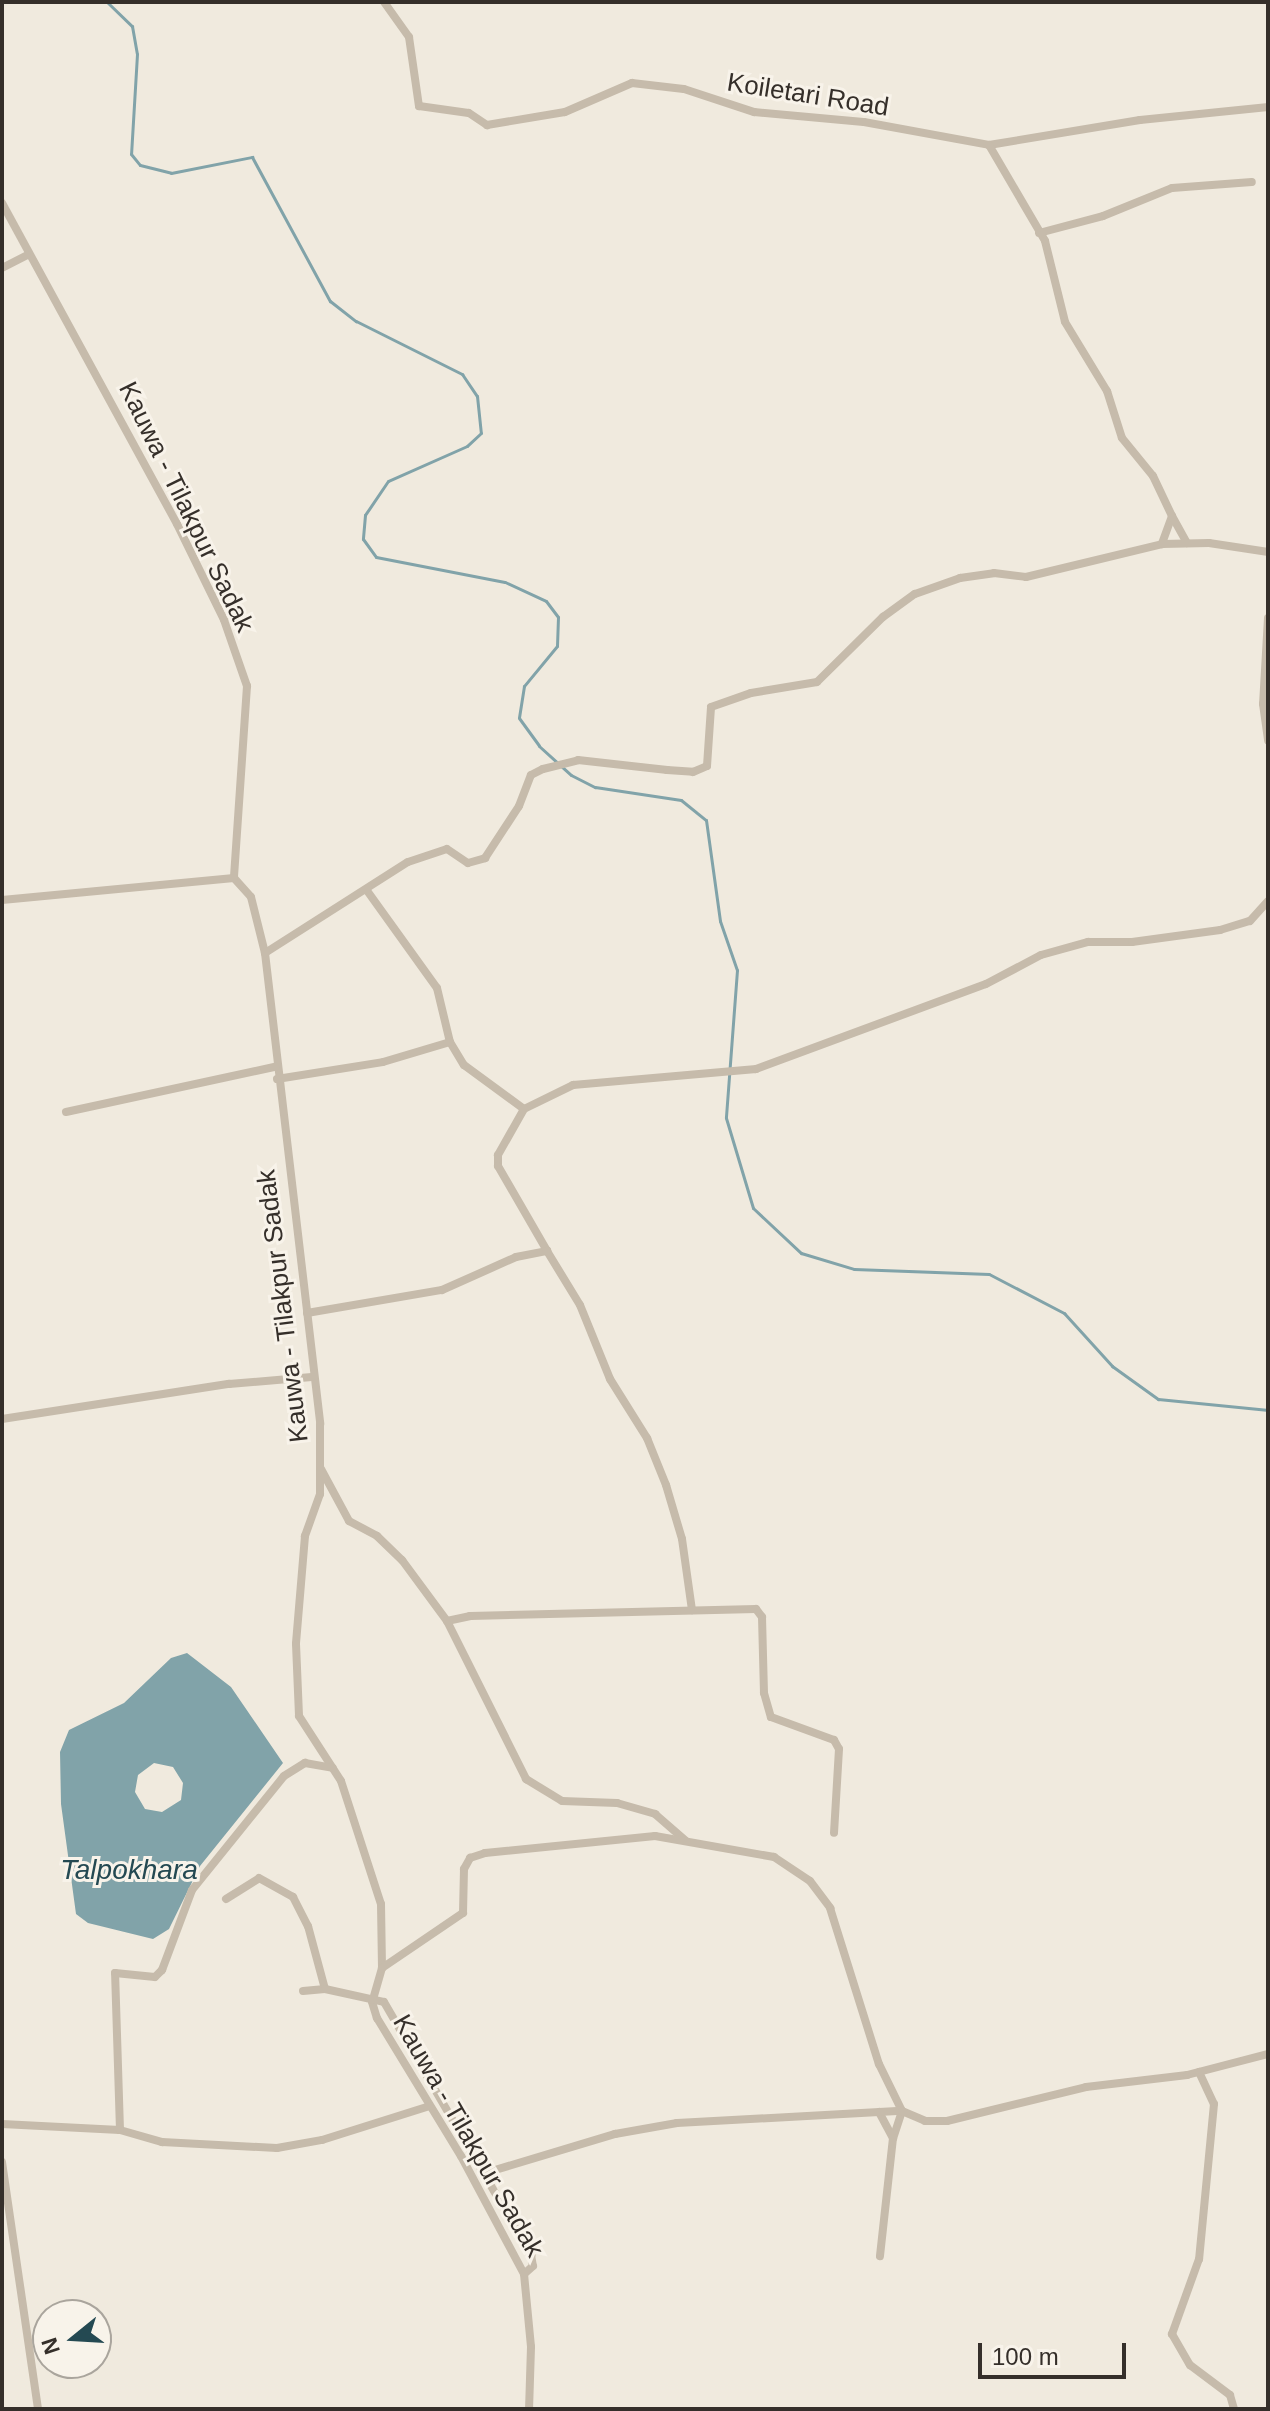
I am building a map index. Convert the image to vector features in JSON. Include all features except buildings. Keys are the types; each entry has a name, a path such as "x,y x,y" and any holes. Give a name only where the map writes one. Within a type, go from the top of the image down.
{"street":[{"name":"Koiletari Road","path":"384,2 409,37 419,106 469,113 487,125 565,112 632,83 684,89 754,112 864,122 989,145 1268,107"},
{"path":"989,145 1039,233 1065,322 1107,391 1122,438 1153,476 1187,543"},
{"path":"1039,233 1103,216 1172,188 1252,182"},
{"name":"Kauwa - Tilakpur Sadak","path":"2,203 27,255 71,326 177,524 224,620 247,686 234,878 251,897 265,953 275,1067 307,1313 320,1469 320,1494 302,1559 299,1716 333,1768 381,1904 382,1968 372,2002 524,2274 531,2347 529,2409"},
{"path":"2,268 27,255"},
{"path":"1162,544 1172,516"},
{"path":"265,953 368,892 408,862 447,849 468,863 485,858 519,806 531,775 549,767 578,760 693,772 707,766 711,755 711,707 751,693 817,682 883,617 915,594 960,578 994,573 1026,577 1162,544 1187,543 1268,552"},
{"path":"1268,618 1263,704 1268,741"},
{"path":"2,900 234,878"},
{"path":"368,892 437,988 450,1042 464,1065 524,1109"},
{"path":"692,1610 682,1539 666,1485 647,1438 606,1369 580,1305 498,1166 498,1155 524,1109 573,1085 756,1069 986,984 1041,955 1088,942 1132,942 1220,930 1250,921 1268,901"},
{"path":"277,1079 383,1062 450,1042"},
{"path":"66,1112 275,1067"},
{"path":"307,1313 442,1290 516,1257 547,1251"},
{"path":"2,1419 229,1384 312,1377"},
{"path":"320,1469 349,1521 377,1536 402,1560 447,1621 526,1779 562,1801 617,1803 655,1814 685,1840"},
{"path":"447,1621 470,1616 746,1607 762,1617 764,1693 771,1717 834,1740 839,1749 834,1833"},
{"path":"120,2130 115,1973 155,1977 162,1970 192,1890 284,1776 305,1763 333,1768"},
{"path":"382,1968 463,1913 464,1869 470,1858 588,1841 655,1836 774,1857 810,1881 830,1908 879,2064 902,2111 893,2138 880,2256"},
{"path":"226,1899 259,1878 293,1897 308,1926 325,1989"},
{"path":"303,1991 325,1989 372,2002 384,2002 531,2255 533,2266 524,2274"},
{"path":"485,2173 615,2134 677,2123 902,2111 925,2121 947,2121 1086,2087 1199,2072 1268,2054"},
{"path":"1199,2072 1214,2104 1199,2259 1172,2334 1190,2365 1230,2395 1234,2409"},
{"path":"2,2124 120,2130 162,2142 277,2148 322,2140 430,2106"},
{"path":"879,2112 893,2138"},
{"path":"2,2162 38,2409"}],"water":[{"name":"Talpokhara","path":"187,1653 231,1687 283,1763 200,1866 169,1929 153,1939 88,1923 76,1914 61,1804 60,1752 69,1730 124,1703 171,1658","holes":["154,1763 173,1767 183,1783 181,1800 162,1812 145,1809 135,1792 138,1775"]}],"waterway":[{"path":"107,2 132,26 137,54 131,154 140,165 171,173 252,157 330,301 356,321 462,374 477,396 481,433 467,446 388,481 365,515 363,539 376,557 505,582 546,601 558,617 557,646 524,686 519,718 539,746 571,775 595,787 681,800 706,820 720,921 737,970 726,1118 753,1208 801,1253 854,1269 989,1274 1064,1313 1112,1366 1158,1399 1268,1410"}]}
